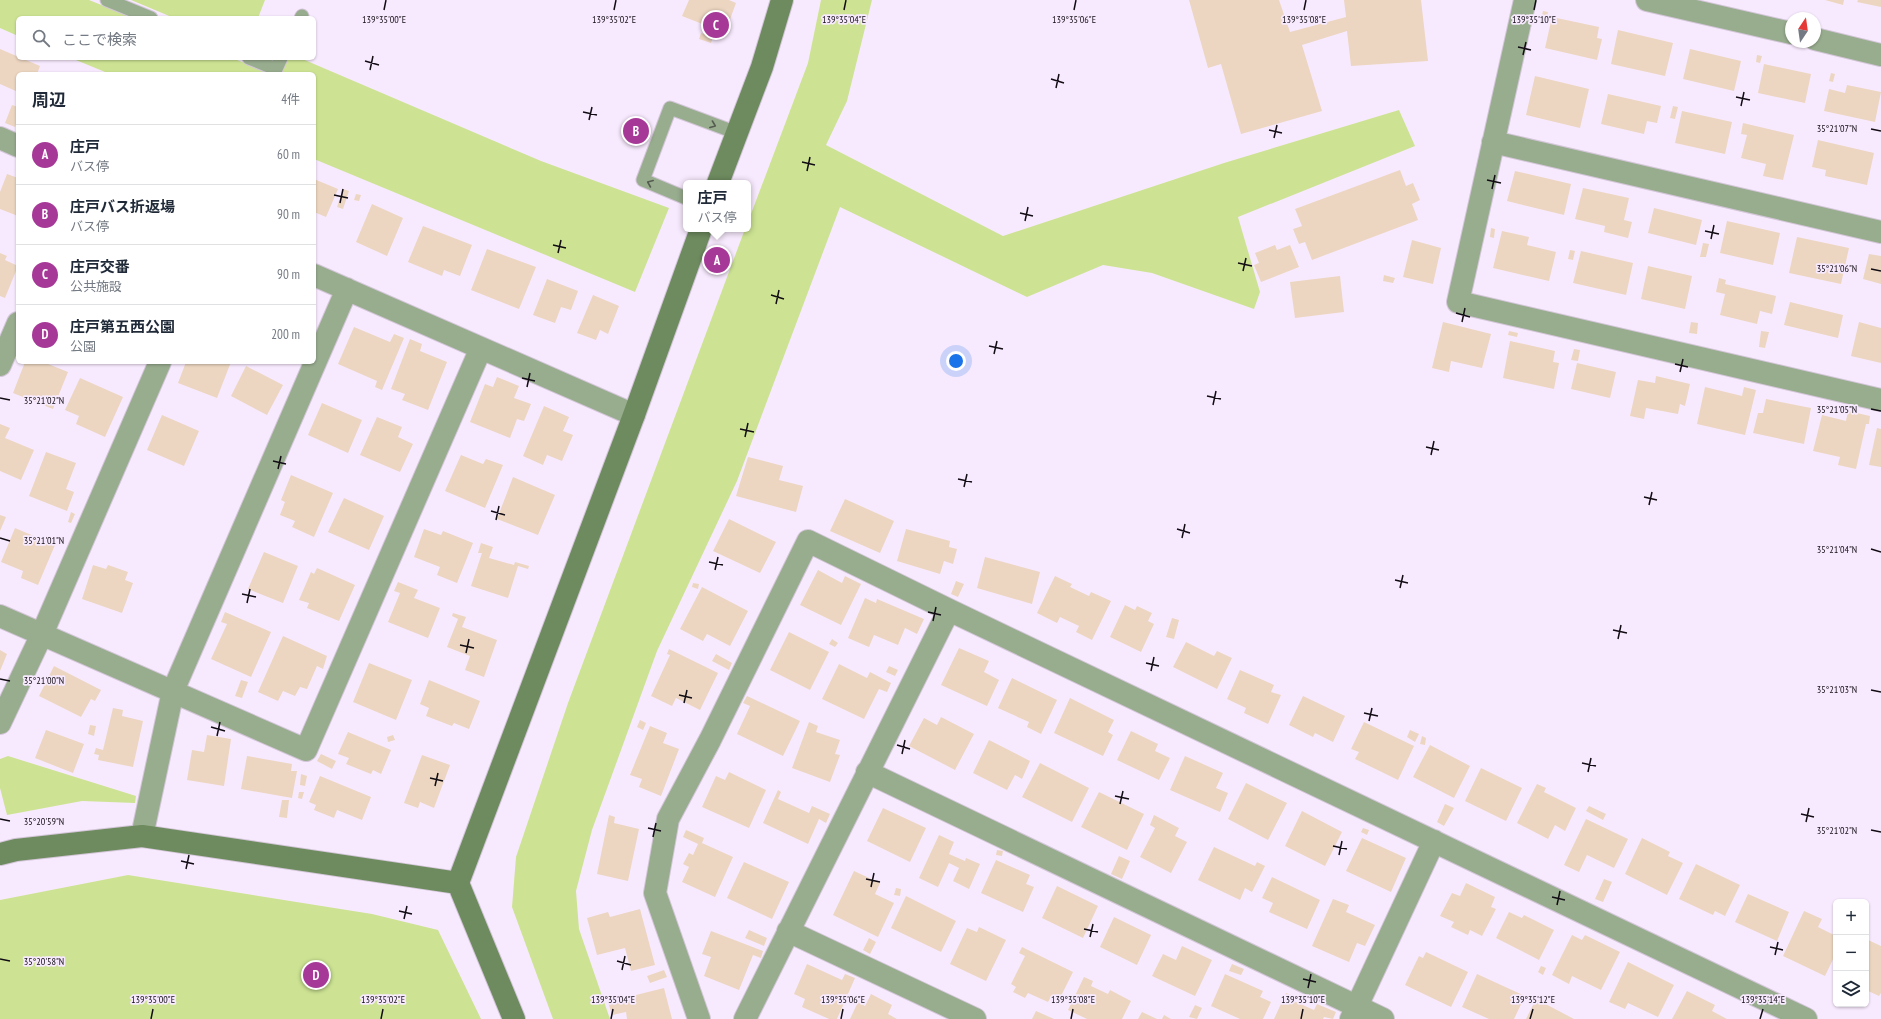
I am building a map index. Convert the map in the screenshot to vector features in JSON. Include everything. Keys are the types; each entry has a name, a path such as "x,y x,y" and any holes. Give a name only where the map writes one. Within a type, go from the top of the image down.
{"street":[{"path":"719,180 762,67 782,0"},
{"path":"1525,0 1458,302 1881,400"},
{"path":"1647,0 1690,5 1785,31"},
{"path":"1821,40 1881,55"},
{"path":"0,138 16,145"},
{"path":"1493,142 1881,232"},
{"path":"514,1019 458,883 634,415 700,232"},
{"path":"316,276 634,415"},
{"path":"316,361 347,290"},
{"path":"0,365 16,328"},
{"path":"0,616 306,750 481,348"},
{"path":"0,723 42,634 159,364"},
{"path":"142,836 172,691 315,364"},
{"path":"699,1019 655,893 668,819 714,733 808,541 949,610 1806,1019"},
{"path":"745,1019 949,610"},
{"path":"867,772 1354,1013 1383,1019"},
{"path":"0,854 16,850 142,836 458,883"},
{"path":"1354,1013 1434,841"},
{"path":"788,931 975,1019"}],"lane":[{"path":"107,0 146,16"},
{"path":"254,60 276,69 280,60"},
{"path":"683,197 643,180 670,108 737,134"}],"green space":[{"path":"0,0 89,0 129,16 16,16 16,35 0,28"},
{"path":"131,0 265,0 259,16 169,16"},
{"path":"821,0 872,0 847,101 826,145 1003,236 1224,163 1399,110 1415,146 1238,217 1260,292 1254,309 1152,273 1103,265 1027,297 840,207 737,481 657,651 592,830 576,891 579,929 610,1019 553,1019 512,907 516,857 568,703 744,232 751,232 751,214 808,63"},
{"path":"76,60 237,60 267,72 105,72"},
{"path":"287,60 305,60 541,161 669,208 635,292 316,160 316,72 278,72"},
{"path":"8,756 136,796 135,803 82,801 7,815 0,788 0,759"},
{"path":"128,875 372,914 438,930 481,1019 0,1019 0,900"}],"building":[{"path":"689,0 729,0 736,3 725,33 682,16"},
{"path":"1189,0 1279,0 1290,32 1346,17 1344,0 1421,0 1428,61 1351,66 1347,31 1302,45 1322,111 1241,134 1221,64 1208,68"},
{"path":"1825,0 1844,0 1843,5"},
{"path":"1858,0 1881,0 1881,7 1857,2"},
{"path":"1543,11 1548,12 1546,20 1541,19"},
{"path":"1552,17 1599,27 1597,38 1602,39 1597,60 1545,48"},
{"path":"1618,30 1673,43 1665,76 1611,64"},
{"path":"701,33 713,37 711,43 699,39"},
{"path":"0,49 16,56 16,60 26,60 40,66 38,72 16,72 16,91 0,84"},
{"path":"1690,49 1741,61 1734,91 1683,79"},
{"path":"1757,55 1762,56 1760,63 1756,62"},
{"path":"1764,64 1811,74 1805,103 1758,93"},
{"path":"1831,73 1835,74 1833,82 1829,81"},
{"path":"1535,76 1589,89 1580,128 1526,115"},
{"path":"1847,85 1881,92 1875,122 1824,111 1829,89 1845,93"},
{"path":"1608,94 1661,106 1657,123 1647,121 1644,134 1601,124"},
{"path":"12,105 16,106 15,127 5,123"},
{"path":"1673,106 1678,107 1675,119 1670,118"},
{"path":"1682,111 1732,122 1725,154 1675,143"},
{"path":"1743,123 1794,135 1783,180 1763,176 1766,164 1741,158 1747,135 1741,134"},
{"path":"1818,140 1874,153 1867,185 1825,176 1826,170 1812,167"},
{"path":"1400,170 1406,186 1413,183 1420,200 1412,204 1418,220 1312,260 1305,242 1299,244 1293,229 1302,226 1295,209"},
{"path":"1515,171 1571,184 1564,215 1507,201"},
{"path":"7,174 16,177 16,215 0,209 0,192"},
{"path":"316,180 338,189 326,217 316,213"},
{"path":"1583,188 1629,198 1624,220 1632,222 1628,238 1604,232 1605,226 1575,219"},
{"path":"343,189 349,191 343,209 337,207"},
{"path":"356,194 361,195 359,201 354,200"},
{"path":"372,204 403,218 387,256 356,242"},
{"path":"1654,208 1702,220 1696,245 1648,233"},
{"path":"1727,221 1780,233 1773,265 1720,253"},
{"path":"423,226 472,245 460,276 444,270 442,276 408,262"},
{"path":"1491,228 1495,229 1494,238 1490,237"},
{"path":"1502,231 1529,237 1527,245 1556,252 1549,281 1493,268"},
{"path":"1797,237 1849,248 1841,284 1789,273"},
{"path":"1412,240 1441,248 1433,284 1403,277"},
{"path":"1703,243 1709,244 1706,257 1700,257"},
{"path":"1275,245 1277,250 1290,245 1299,267 1261,282 1254,265 1259,263 1255,253"},
{"path":"487,249 536,267 519,309 471,290"},
{"path":"1570,250 1575,251 1573,260 1568,259"},
{"path":"1581,251 1633,263 1626,295 1573,283"},
{"path":"0,253 7,256 5,260 16,265 16,271 5,298 0,296"},
{"path":"1869,254 1881,256 1881,284 1863,279"},
{"path":"1648,266 1692,276 1685,309 1641,299"},
{"path":"1384,275 1395,278 1393,283 1383,281"},
{"path":"1340,276 1344,312 1295,318 1290,282"},
{"path":"1719,278 1726,280 1725,284 1776,296 1772,314 1760,311 1757,324 1720,315 1725,294 1716,292"},
{"path":"547,279 578,291 571,310 561,307 555,323 533,315"},
{"path":"593,295 619,306 608,334 600,330 596,340 577,333"},
{"path":"1790,302 1843,315 1838,338 1784,325"},
{"path":"1443,322 1491,334 1482,368 1451,361 1449,372 1432,368"},
{"path":"1691,322 1698,323 1697,334 1689,333"},
{"path":"1859,322 1881,328 1881,363 1851,356"},
{"path":"354,327 390,342 394,334 404,338 382,390 375,387 377,381 338,364"},
{"path":"1509,331 1518,333 1517,337 1508,335"},
{"path":"1761,331 1769,332 1765,348 1759,347"},
{"path":"410,339 422,344 420,351 447,362 428,410 402,400 405,394 391,389"},
{"path":"1510,341 1555,351 1553,362 1559,363 1554,389 1503,378"},
{"path":"1574,349 1580,350 1578,361 1571,360"},
{"path":"1577,363 1616,372 1610,398 1571,389"},
{"path":"24,364 48,364 68,372 53,409 13,393"},
{"path":"185,364 230,364 217,398 178,383"},
{"path":"246,366 283,385 267,415 231,396"},
{"path":"1656,376 1690,384 1685,406 1680,404 1678,414 1646,408 1644,419 1630,416 1638,380 1655,383"},
{"path":"497,377 519,386 514,398 531,404 524,421 517,419 510,438 470,422 485,384 493,387"},
{"path":"80,378 123,397 105,437 76,424 79,416 65,410"},
{"path":"1705,387 1742,396 1744,387 1756,390 1745,435 1697,424"},
{"path":"1766,399 1811,408 1804,444 1753,433 1758,413 1763,413"},
{"path":"322,403 362,420 348,453 308,435"},
{"path":"544,406 569,417 563,431 573,435 562,461 547,455 543,465 523,456"},
{"path":"1848,411 1870,416 1869,424 1866,424 1856,469 1838,465 1840,457 1813,451 1822,415 1846,421"},
{"path":"162,415 199,431 184,466 147,450"},
{"path":"377,417 402,427 398,437 413,444 400,472 360,455"},
{"path":"0,424 10,428 5,438 34,450 21,480 0,471"},
{"path":"1877,428 1881,429 1881,467 1869,465"},
{"path":"46,452 76,463 66,489 74,492 67,511 29,496"},
{"path":"461,455 483,464 486,459 503,465 485,508 445,491"},
{"path":"748,457 783,466 779,480 803,486 796,512 736,496"},
{"path":"291,475 333,493 314,537 292,527 295,521 280,515 285,502 281,500"},
{"path":"513,477 555,495 538,535 497,519"},
{"path":"344,498 384,516 369,550 328,532"},
{"path":"845,499 894,521 880,553 830,531"},
{"path":"71,512 75,514 71,523 68,522"},
{"path":"0,515 6,517 0,531"},
{"path":"729,519 776,542 760,573 713,551"},
{"path":"15,528 55,545 38,585 21,578 23,571 1,562"},
{"path":"424,529 441,535 443,531 473,543 457,583 437,575 440,567 414,557"},
{"path":"906,529 950,541 949,547 957,549 953,564 944,561 940,574 897,561"},
{"path":"481,543 493,547 489,558 514,565 515,562 529,566 528,569 518,566 508,598 471,586 482,553 478,553"},
{"path":"264,552 298,566 283,603 248,589"},
{"path":"985,557 1040,572 1032,604 977,588"},
{"path":"93,565 106,569 108,565 128,572 125,580 133,583 122,613 82,599"},
{"path":"317,568 355,585 339,621 307,608 309,603 299,600 311,572 314,574"},
{"path":"818,570 842,583 845,576 861,584 841,625 800,605"},
{"path":"1055,576 1072,584 1070,587 1089,596 1091,592 1111,601 1092,640 1076,632 1079,626 1060,617 1057,623 1037,613"},
{"path":"956,581 964,584 958,597 951,594"},
{"path":"398,582 418,590 414,598 440,608 428,638 388,622 400,593 394,591"},
{"path":"693,583 699,584 698,589 692,587"},
{"path":"702,587 748,611 730,646 707,634 703,641 680,629"},
{"path":"865,598 876,603 877,599 924,619 917,634 905,628 898,645 874,635 869,647 848,638"},
{"path":"1125,605 1135,610 1137,606 1152,613 1148,621 1154,624 1141,652 1110,637"},
{"path":"225,612 271,632 251,677 211,659 227,624 221,622"},
{"path":"453,613 466,617 462,627 497,640 484,677 465,670 470,656 447,647 458,619 452,616"},
{"path":"1172,618 1179,620 1174,639 1166,637"},
{"path":"789,632 829,652 810,690 770,670"},
{"path":"283,636 327,656 323,669 317,666 307,689 300,687 295,696 283,691 278,701 258,692"},
{"path":"832,639 838,643 835,647 829,644"},
{"path":"1186,642 1214,656 1217,651 1232,658 1217,689 1173,667"},
{"path":"959,648 989,661 984,672 999,680 987,706 941,685"},
{"path":"669,649 718,673 700,710 676,698 672,706 651,696 670,655 667,654"},
{"path":"0,650 7,654 0,671"},
{"path":"716,654 732,663 729,670 712,661"},
{"path":"369,663 412,680 396,720 353,702"},
{"path":"839,664 867,678 870,672 891,683 887,692 879,689 864,719 822,699"},
{"path":"54,666 101,690 95,701 91,699 81,717 39,696"},
{"path":"889,666 898,670 895,676 886,672"},
{"path":"1240,670 1274,685 1271,692 1281,695 1268,724 1244,713 1246,708 1227,699"},
{"path":"1012,678 1057,700 1041,734 1027,727 1029,722 998,708"},
{"path":"241,680 248,682 242,698 235,696"},
{"path":"429,680 480,701 469,729 454,723 452,726 426,716 429,708 420,704"},
{"path":"747,696 800,721 783,756 737,734 750,706 743,703"},
{"path":"1303,696 1345,716 1333,742 1315,733 1313,737 1289,725"},
{"path":"1070,698 1114,720 1108,732 1113,735 1103,756 1054,733"},
{"path":"113,708 123,710 122,716 143,721 133,767 98,760 99,755 94,754 96,748 103,750"},
{"path":"941,717 974,734 955,770 909,746 924,718 937,725"},
{"path":"640,720 646,723 643,730 637,727"},
{"path":"809,722 818,726 816,732 840,740 835,754 840,755 830,782 792,768"},
{"path":"1364,722 1414,746 1398,780 1355,759 1359,752 1351,749"},
{"path":"90,725 96,726 94,736 88,734"},
{"path":"650,726 667,733 663,743 679,749 661,796 639,787 642,779 630,775"},
{"path":"46,730 84,744 73,773 35,758"},
{"path":"1410,730 1419,734 1415,742 1407,737"},
{"path":"1131,731 1158,744 1155,751 1170,758 1159,780 1117,760"},
{"path":"348,732 391,750 381,774 373,770 371,774 346,764 349,758 338,754"},
{"path":"207,735 231,739 224,786 187,780 192,750 204,752"},
{"path":"393,735 395,740 388,742 387,737"},
{"path":"1422,736 1426,738 1425,745 1420,744"},
{"path":"989,740 1030,761 1022,779 1015,775 1007,790 973,773"},
{"path":"1430,745 1470,766 1454,798 1413,777"},
{"path":"321,754 336,761 332,769 317,761"},
{"path":"422,755 450,765 434,808 420,802 418,808 404,803"},
{"path":"247,756 292,764 291,771 297,771 292,798 241,789"},
{"path":"1185,756 1223,773 1216,788 1228,793 1220,812 1170,790"},
{"path":"1040,763 1089,788 1072,822 1022,797"},
{"path":"1481,768 1522,788 1506,821 1465,801"},
{"path":"729,772 766,790 749,828 702,807 716,776 725,780"},
{"path":"301,774 307,776 305,786 300,785"},
{"path":"320,776 371,797 362,820 337,810 334,818 314,810 316,805 309,802"},
{"path":"1246,783 1287,803 1268,840 1228,819"},
{"path":"1537,784 1546,788 1544,792 1576,808 1565,831 1555,825 1548,839 1517,823"},
{"path":"778,790 781,792 778,799 809,813 812,806 830,814 826,823 819,819 808,844 763,823"},
{"path":"299,792 304,792 302,799 298,798"},
{"path":"1099,792 1144,814 1127,850 1081,827"},
{"path":"282,800 289,800 287,818 279,817"},
{"path":"1445,804 1454,808 1444,826 1437,822"},
{"path":"1589,806 1606,814 1603,820 1586,811"},
{"path":"883,808 926,828 910,862 867,841"},
{"path":"1302,811 1342,832 1325,866 1285,846"},
{"path":"609,815 615,817 614,823 639,829 628,881 597,874"},
{"path":"1154,815 1179,828 1175,836 1187,842 1171,873 1140,857 1155,828 1150,825"},
{"path":"1586,819 1628,839 1614,868 1587,855 1579,872 1564,865"},
{"path":"1363,828 1369,830 1367,835 1361,832"},
{"path":"686,830 704,838 702,843 733,857 715,897 682,882 689,867 683,864 689,853 693,855 698,844 683,837"},
{"path":"939,835 954,842 949,854 965,861 966,858 980,864 969,889 953,881 959,868 949,863 938,887 919,878"},
{"path":"1362,838 1406,858 1391,892 1346,871"},
{"path":"1642,838 1670,852 1668,856 1683,863 1667,895 1625,874"},
{"path":"1214,847 1255,866 1257,862 1265,866 1252,892 1245,888 1240,900 1198,880"},
{"path":"997,850 1003,851 1002,856 996,855"},
{"path":"1119,856 1130,861 1122,879 1111,874"},
{"path":"996,860 1030,875 1026,884 1034,887 1023,912 981,893"},
{"path":"744,862 789,882 772,919 727,898"},
{"path":"1696,864 1740,885 1725,916 1715,911 1713,915 1679,899"},
{"path":"854,871 880,883 875,894 894,903 878,937 833,915"},
{"path":"1272,877 1320,900 1307,929 1269,912 1273,903 1262,898"},
{"path":"1604,879 1612,882 1603,902 1595,899"},
{"path":"1466,883 1495,897 1491,907 1496,909 1482,936 1470,930 1468,935 1451,927 1454,922 1440,916 1452,893 1460,896"},
{"path":"1057,886 1098,906 1083,938 1042,918"},
{"path":"896,888 901,889 900,896 894,895"},
{"path":"1748,894 1789,912 1777,941 1735,922"},
{"path":"906,896 956,921 941,952 891,928"},
{"path":"1333,899 1349,905 1346,912 1375,925 1365,946 1357,943 1349,962 1312,946"},
{"path":"640,909 655,965 631,971 625,948 597,955 587,918 608,912 610,917"},
{"path":"1804,911 1822,919 1818,927 1833,934 1833,959 1825,976 1783,956"},
{"path":"1509,912 1522,918 1524,915 1554,930 1539,960 1496,938"},
{"path":"1114,917 1151,935 1137,965 1100,947"},
{"path":"979,927 1006,940 986,981 950,964 967,928 977,932"},
{"path":"749,930 767,938 764,946 745,938"},
{"path":"711,931 763,951 761,958 753,955 739,990 704,976 711,957 702,954"},
{"path":"1572,935 1582,940 1585,935 1620,952 1601,990 1572,976 1569,984 1552,975"},
{"path":"869,938 876,942 870,954 863,950"},
{"path":"1869,940 1881,946 1881,993 1879,996 1869,991"},
{"path":"1182,946 1212,960 1195,996 1152,976 1163,954 1176,960"},
{"path":"1022,947 1073,972 1060,998 1052,995 1048,1002 1028,993 1025,998 1013,992 1016,987 1011,984 1025,956 1019,953"},
{"path":"1426,952 1468,972 1451,1007 1405,985 1419,956 1423,958"},
{"path":"1628,962 1674,985 1658,1017 1628,1003 1625,1009 1609,1002"},
{"path":"807,964 842,980 845,974 855,978 837,1019 829,1019 802,1007 805,999 794,994"},
{"path":"1232,964 1244,969 1241,975 1229,971"},
{"path":"1541,966 1546,968 1543,975 1538,972"},
{"path":"664,970 667,977 650,983 647,976"},
{"path":"1225,974 1263,991 1260,997 1271,1002 1263,1019 1240,1019 1211,1006"},
{"path":"1477,974 1525,996 1514,1019 1489,1019 1462,1007"},
{"path":"1084,977 1093,981 1091,986 1108,994 1110,990 1131,1001 1122,1019 1087,1019 1068,1010"},
{"path":"664,988 672,1019 627,1019 626,1012 612,1015 608,1002"},
{"path":"1687,991 1715,1005 1712,1011 1727,1019 1672,1019"},
{"path":"1286,993 1291,995 1289,999 1314,1010 1317,1004 1336,1012 1333,1019 1324,1017 1323,1019 1274,1019"},
{"path":"871,994 892,1005 888,1014 897,1019 850,1019 858,1002 865,1006"},
{"path":"1536,999 1574,1019 1526,1019"},
{"path":"1195,1005 1202,1008 1197,1019 1189,1017"},
{"path":"1036,1011 1054,1019 1032,1019"},
{"path":"1142,1012 1157,1019 1138,1019"},
{"path":"1164,1015 1171,1019 1162,1019"}],"place":[{"name":"庄戸交番","path":"716,25"},
{"name":"庄戸バス折返場","path":"636,131"},
{"name":"庄戸","path":"717,260"},
{"name":"庄戸第五西公園","path":"316,975"}]}
